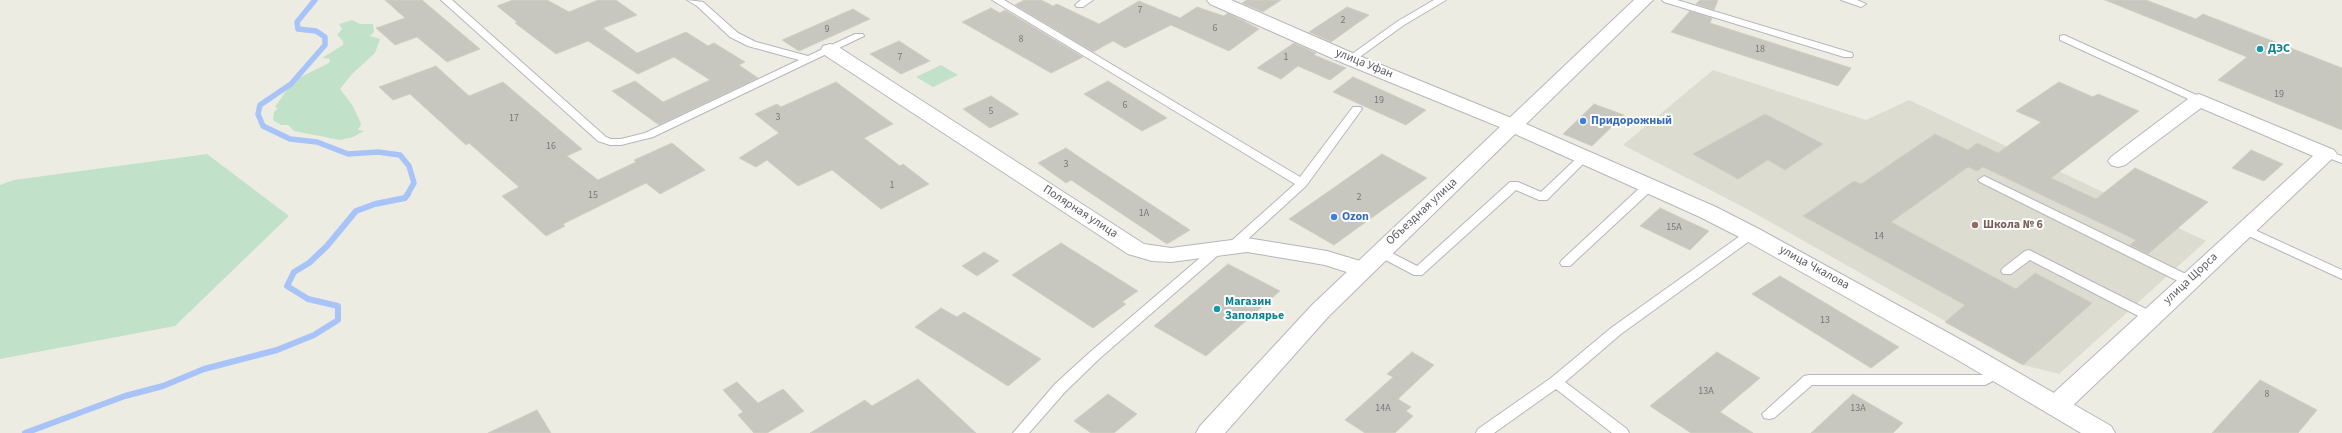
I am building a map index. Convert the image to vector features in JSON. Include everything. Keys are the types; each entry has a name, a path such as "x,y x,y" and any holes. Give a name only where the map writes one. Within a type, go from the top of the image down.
{"street":[{"name":"улица Уфан","path":"1216,0 1350,59 1514,126"},
{"name":"Объездная улица","path":"1209,433 1320,311 1362,269 1514,126 1644,0"},
{"name":"Полярная улица","path":"830,50 1136,249 1152,254 1171,255 1226,247 1260,246 1320,257 1362,269"},
{"path":"2118,161 2199,100 2335,157"},
{"name":"улица Чкалова","path":"1514,126 1582,158 1708,212 1752,234 1998,372 2102,433"},
{"name":"улица Щорса","path":"2056,406 2244,229 2335,157"}],"lane":[{"path":"446,0 602,139 610,142 621,142 649,135 860,36"},
{"path":"692,0 700,4 722,26 746,41 770,50 808,60"},
{"path":"997,0 1302,184"},
{"path":"1350,59 1400,23 1441,0"},
{"path":"1667,0 1848,55"},
{"path":"1846,0 1861,4"},
{"path":"2064,38 2199,100"},
{"path":"1020,433 1060,388 1094,356 1302,184 1357,108"},
{"path":"1380,252 1418,272 1514,185 1543,197 1582,158"},
{"path":"1984,180 2189,281"},
{"path":"1566,263 1649,186"},
{"path":"2244,229 2342,275"},
{"path":"1483,433 1556,382 1616,331 1752,234"},
{"path":"2008,271 2029,254 2151,317"},
{"path":"1769,414 1809,380 1985,380 1998,372"},
{"path":"1556,382 1622,433"}],"shaded area":[{"name":"Школа № 6","path":"1713,70 1866,120 1909,100 2206,241 2059,374 2023,365 1749,210 1623,145"}],"green space":[{"path":"352,20 360,24 373,24 374,32 370,36 380,39 375,53 352,74 340,89 353,106 361,124 358,130 364,131 353,137 340,140 294,131 288,125 281,125 273,120 274,112 278,108 275,107 293,81 329,63 330,59 322,58 343,45 343,41 337,35 342,29 339,24"},
{"path":"941,65 958,75 933,87 916,77"},
{"path":"207,154 289,216 175,326 0,359 0,185 14,180"}],"building":[{"path":"385,0 422,0 480,49 447,62 417,37 395,45 376,28 405,18"},
{"path":"513,0 547,0 569,12 598,0 616,0 637,15 603,28 637,53 686,32 708,46 714,43 745,62 739,65 758,78 659,125 612,91 635,81 663,102 710,80 674,57 638,74 588,41 556,54 515,23 517,22 497,6"},
{"path":"1024,0 1041,0 1053,6 1057,4 1099,24 1139,1 1180,18 1197,7 1224,16 1228,13 1259,29 1229,51 1171,25 1125,48 1113,41 1093,52 1015,5"},
{"path":"1247,0 1281,0 1263,12 1242,3"},
{"path":"1700,0 1718,0 1714,10 1696,4"},
{"path":"2105,0 2146,0 2196,19 2203,14 2342,68 2342,130 2218,80 2247,57"},
{"path":"1347,7 1369,15 1331,42 1309,32"},
{"path":"991,8 1000,13 1005,10 1083,57 1051,73 962,22"},
{"path":"853,9 870,19 799,51 782,40"},
{"path":"1690,11 1712,18 1710,23 1851,68 1838,86 1671,32"},
{"path":"899,41 930,61 901,74 870,54"},
{"path":"1294,43 1316,53 1314,55 1346,68 1330,80 1298,66 1281,79 1257,68"},
{"path":"436,66 469,96 503,82 582,149 567,156 598,180 636,162 634,160 672,143 705,170 660,194 646,183 563,224 565,226 546,236 502,196 519,187 469,143 466,145 410,94 393,100 379,87"},
{"path":"1353,77 1426,110 1406,125 1333,92"},
{"path":"1108,81 1167,118 1142,131 1084,94"},
{"path":"836,82 893,124 864,138 900,166 903,164 929,184 881,209 832,170 798,186 767,160 756,167 739,158 779,133 755,114 777,104 781,107"},
{"path":"2059,82 2093,97 2098,94 2139,111 2051,178 2096,199 2135,168 2208,202 2148,254 2130,245 2136,240 1983,167 1977,171 1968,167 1891,222 2016,289 2035,273 2092,303 2023,365 1945,322 1965,305 1803,216 1854,181 1861,184 1935,134 1968,150 1977,143 1998,153 2041,122 2016,111"},
{"path":"991,96 1019,114 990,128 963,109"},
{"path":"1594,104 1624,115 1592,146 1563,134"},
{"path":"1765,114 1823,144 1785,170 1768,160 1738,179 1693,154"},
{"path":"1066,148 1190,230 1167,244 1071,180 1066,183 1038,163"},
{"path":"2251,150 2283,164 2264,181 2232,168"},
{"path":"1382,154 1427,178 1334,245 1289,219"},
{"path":"1660,208 1709,231 1690,250 1640,226"},
{"path":"1061,243 1138,291 1122,302 1126,304 1093,328 1012,275"},
{"path":"984,252 999,261 977,276 962,266"},
{"name":"Магазин Заполярье","path":"1228,264 1280,291 1206,356 1154,326"},
{"path":"1780,276 1899,347 1871,368 1752,294"},
{"path":"941,308 957,317 964,312 1041,359 1008,386 915,327"},
{"path":"1412,352 1434,365 1398,399 1411,407 1406,411 1413,416 1395,433 1365,433 1345,420 1393,377 1387,374"},
{"path":"1717,352 1760,378 1720,412 1753,433 1691,433 1650,406"},
{"path":"918,379 976,433 810,433 865,400 872,406"},
{"path":"2260,380 2317,410 2298,433 2212,433"},
{"path":"737,382 758,403 783,389 804,411 767,433 754,433 738,415 743,412 723,390"},
{"path":"1108,394 1137,414 1114,433 1091,433 1074,421"},
{"path":"1853,394 1903,423 1893,433 1811,433"},
{"path":"537,410 551,433 488,433"}],"waterway":[{"path":"315,0 297,22 298,29 316,31 325,37 325,45 291,84 260,105 258,114 263,126 290,139 317,142 348,154 378,152 400,155 409,166 414,183 407,195"},
{"path":"25,433 125,396 163,386 204,369 277,350 314,335 338,320 338,306 308,299 287,286 294,272 309,263 327,246 356,211 375,204 405,198 408,194"}],"place":[{"name":"ДЭС","path":"2260,49"},
{"name":"Придорожный","path":"1583,121"},
{"name":"Ozon","path":"1334,217"},
{"name":"Школа № 6","path":"1975,225"},
{"name":"Магазин Заполярье","path":"1217,309"}]}
